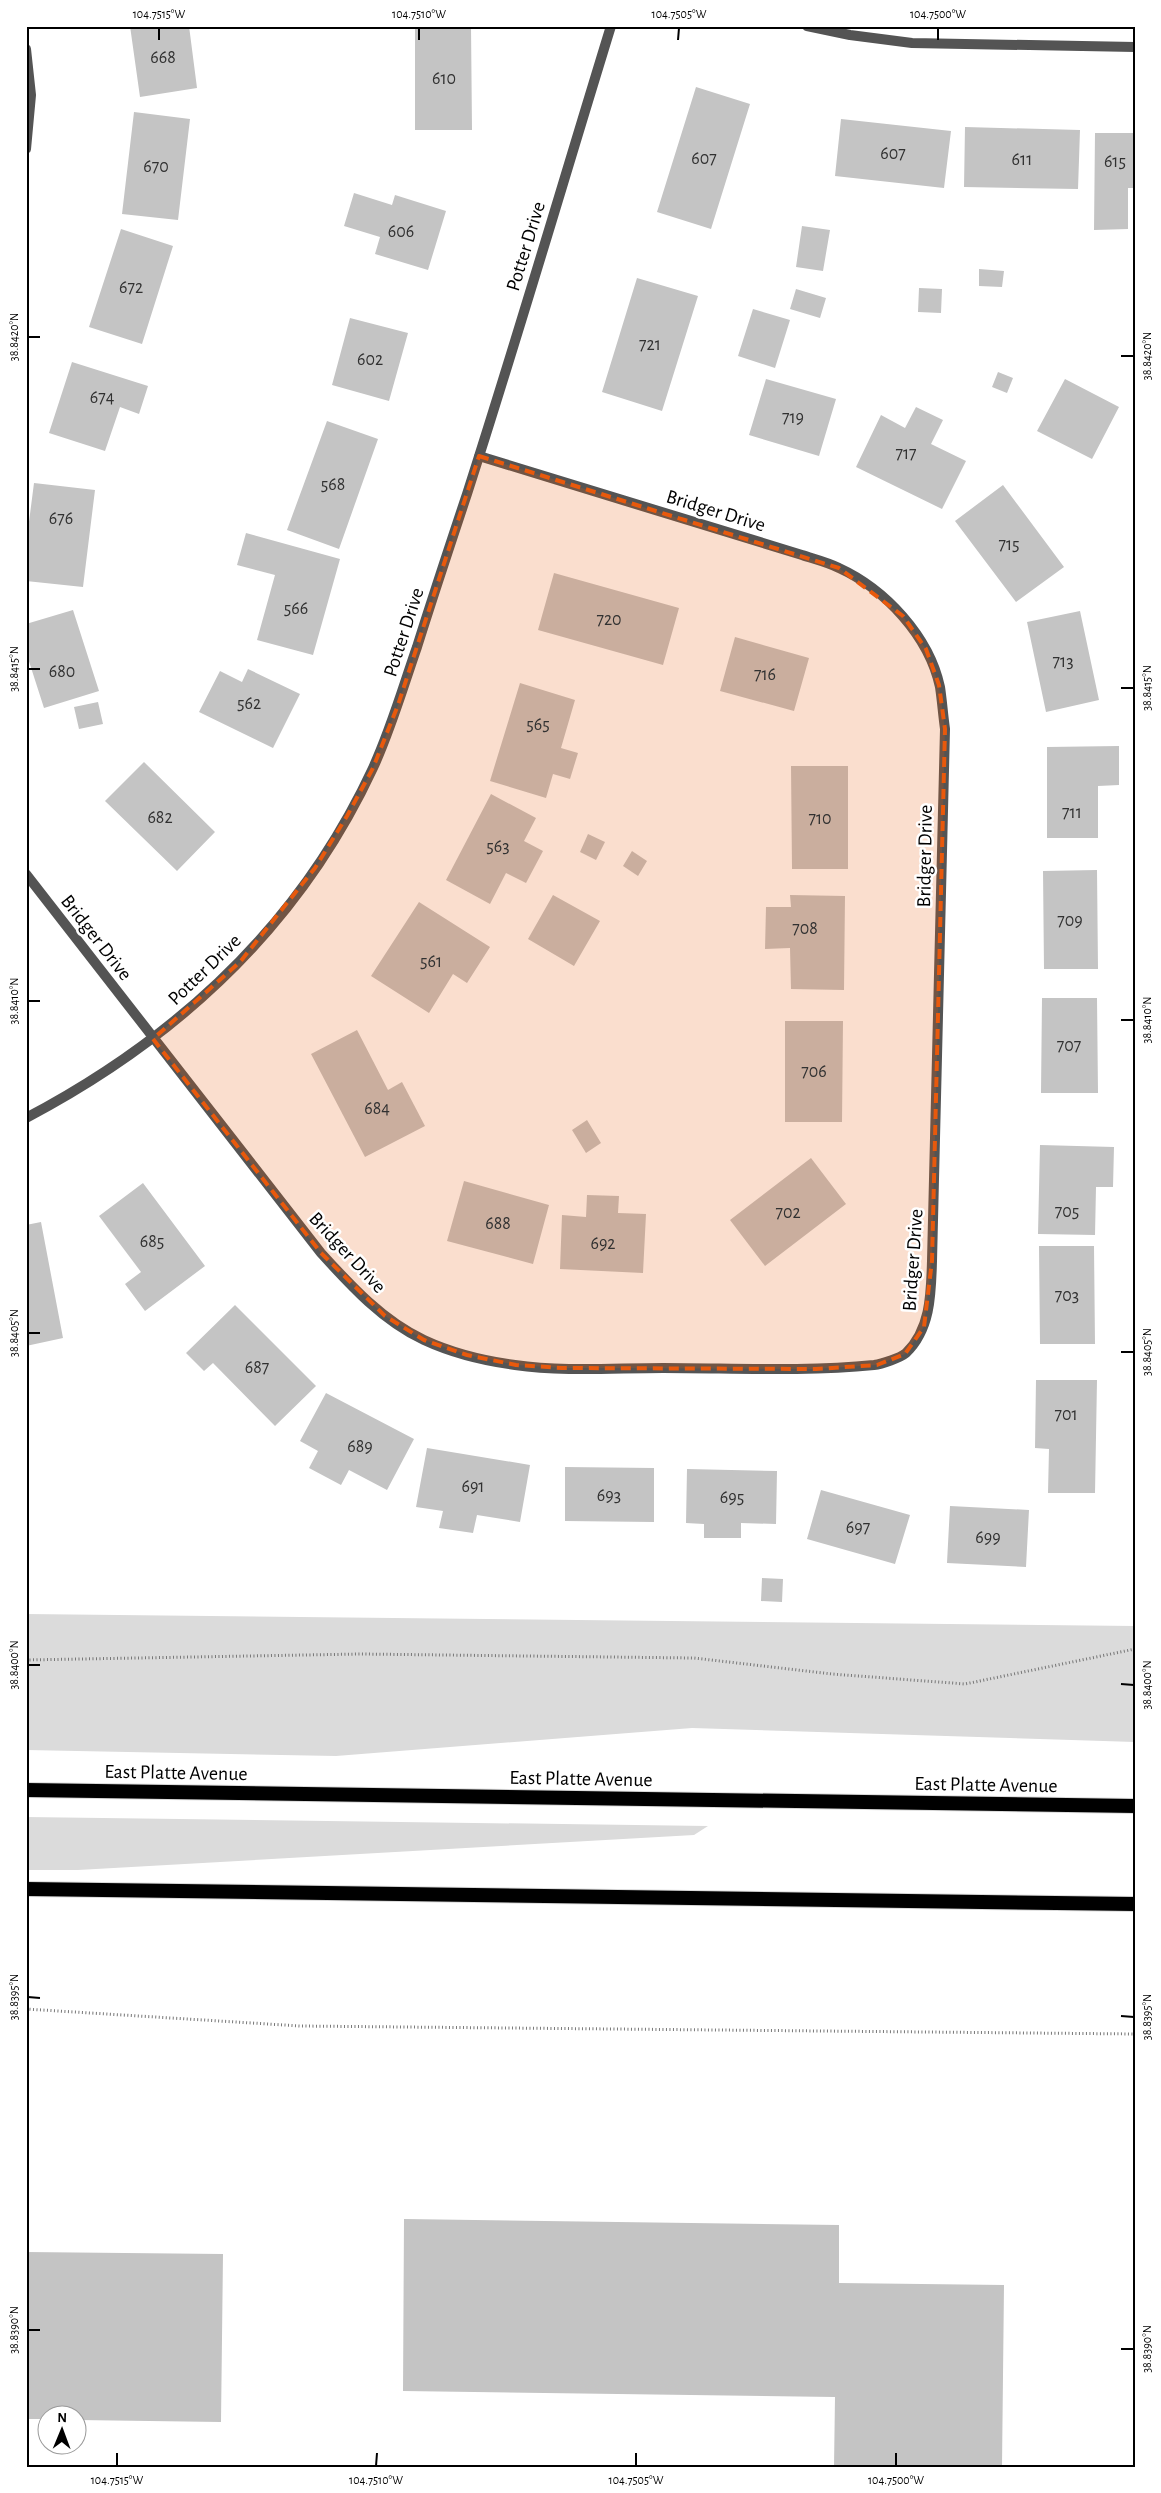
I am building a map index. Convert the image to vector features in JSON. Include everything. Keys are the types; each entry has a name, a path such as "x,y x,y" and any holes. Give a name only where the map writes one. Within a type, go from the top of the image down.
{"highway":[{"name":"East Platte Avenue","path":"26,1790 1135,1806"},
{"path":"26,1889 1135,1904"}],"street":[{"name":"Potter Drive","path":"26,1118 96,1079 153,1039 198,1002 240,962 315,868 347,816 373,768 398,705 479,456 611,26"},
{"path":"807,26 850,35 912,43 1135,47"},
{"path":"26,49 31,95 26,149"},
{"name":"Bridger Drive","path":"26,874 320,1253 349,1284 385,1316 424,1340 467,1355 516,1366 816,1369 877,1365 905,1354 924,1328 931,1296 945,728 939,685 926,648 903,616 869,587 839,568 479,456"}],"path":[{"path":"26,1660 360,1654 694,1658 832,1674 965,1684 1135,1649"},
{"path":"26,2009 300,2026 1135,2034"}],"highlighted area":[{"path":"479,456 839,568 903,616 926,649 939,685 945,729 932,1261 924,1327 905,1354 877,1365 816,1369 562,1368 516,1365 467,1355 424,1340 385,1316 321,1253 153,1039 240,962 315,868 347,816 373,768 398,705"}],"shaded area":[{"path":"26,1614 1135,1626 1135,1742 692,1728 336,1756 26,1750"},
{"path":"26,1817 708,1826 694,1835 78,1870 26,1870"}],"building":[{"path":"130,26 189,26 197,88 140,97"},
{"path":"415,26 471,26 472,130 415,130"},
{"path":"696,87 750,104 711,229 657,212"},
{"path":"134,112 190,119 178,220 122,214"},
{"path":"841,119 951,131 944,188 835,176"},
{"path":"965,127 1080,130 1078,189 964,187"},
{"path":"1095,133 1135,133 1135,188 1128,188 1128,229 1094,230"},
{"path":"354,193 392,205 395,195 446,211 428,270 375,254 380,237 344,226"},
{"path":"802,226 830,230 823,271 796,267"},
{"path":"121,229 173,246 142,344 89,327"},
{"path":"979,269 1004,271 1002,287 979,286"},
{"path":"637,278 698,296 662,411 602,392"},
{"path":"919,288 942,289 941,313 918,312"},
{"path":"796,289 826,298 820,318 790,309"},
{"path":"753,309 790,320 775,368 738,356"},
{"path":"350,318 408,333 389,401 332,385"},
{"path":"72,362 148,386 139,414 120,407 105,451 49,433"},
{"path":"998,372 1013,378 1007,393 992,387"},
{"path":"766,379 836,399 819,456 749,435"},
{"path":"1065,379 1119,407 1092,459 1037,431"},
{"path":"916,407 943,420 931,444 966,461 942,509 856,467 881,415 905,428"},
{"path":"327,421 378,439 339,549 287,530"},
{"path":"34,483 95,490 83,587 26,581 26,545"},
{"path":"1003,485 1064,567 1016,602 955,521"},
{"path":"246,533 340,559 313,655 257,640 275,575 237,565"},
{"path":"554,573 679,608 663,665 538,630"},
{"path":"73,610 99,691 44,708 26,652 26,624"},
{"path":"1080,611 1099,700 1046,712 1027,622"},
{"path":"735,637 809,658 794,711 720,691"},
{"path":"248,669 300,694 273,748 199,712 220,671 242,682"},
{"path":"520,683 575,700 561,748 578,753 570,779 553,774 546,798 490,781"},
{"path":"98,702 103,724 79,729 74,707"},
{"path":"1119,746 1119,785 1098,786 1098,838 1047,838 1047,747"},
{"path":"144,762 215,832 177,871 105,801"},
{"path":"791,766 848,766 848,869 792,869"},
{"path":"491,794 536,818 524,841 543,851 526,883 506,873 490,904 446,880"},
{"path":"588,834 605,842 596,860 580,852"},
{"path":"632,851 647,861 638,876 623,866"},
{"path":"1097,870 1098,969 1044,969 1043,871"},
{"path":"553,895 600,921 574,966 528,939"},
{"path":"790,895 845,896 844,990 791,989 790,948 765,949 766,907 791,907"},
{"path":"419,902 490,947 467,983 453,974 429,1013 371,976"},
{"path":"1042,998 1097,998 1098,1093 1041,1093"},
{"path":"785,1021 843,1021 842,1122 785,1122"},
{"path":"357,1030 388,1090 402,1082 425,1126 365,1157 311,1054"},
{"path":"587,1120 601,1143 586,1153 572,1130"},
{"path":"1040,1145 1114,1147 1113,1187 1096,1187 1095,1235 1038,1234"},
{"path":"811,1158 846,1204 765,1266 730,1220"},
{"path":"464,1181 549,1205 533,1264 447,1241"},
{"path":"143,1183 205,1266 145,1311 125,1284 141,1272 99,1216"},
{"path":"587,1195 619,1196 618,1213 646,1214 643,1273 560,1269 562,1215 586,1217"},
{"path":"41,1222 63,1338 26,1346 26,1225"},
{"path":"1039,1246 1094,1246 1095,1344 1040,1344"},
{"path":"235,1305 316,1386 275,1426 213,1363 204,1371 186,1353"},
{"path":"1036,1380 1097,1380 1095,1493 1048,1493 1049,1449 1035,1448"},
{"path":"326,1393 414,1439 387,1490 349,1470 341,1485 309,1468 318,1451 300,1441"},
{"path":"427,1448 530,1465 520,1522 477,1515 473,1533 439,1528 443,1511 416,1507"},
{"path":"565,1467 654,1468 654,1522 565,1521"},
{"path":"687,1469 777,1471 776,1524 741,1523 741,1538 704,1538 704,1524 686,1523"},
{"path":"821,1490 910,1515 895,1564 807,1539"},
{"path":"950,1506 1029,1510 1026,1567 947,1563"},
{"path":"762,1578 783,1579 782,1602 761,1601"},
{"path":"404,2219 839,2225 839,2283 1004,2285 1002,2467 834,2467 835,2397 403,2391"},
{"path":"26,2252 223,2254 221,2422 88,2420 88,2406 38,2406 38,2419 26,2419"}]}
